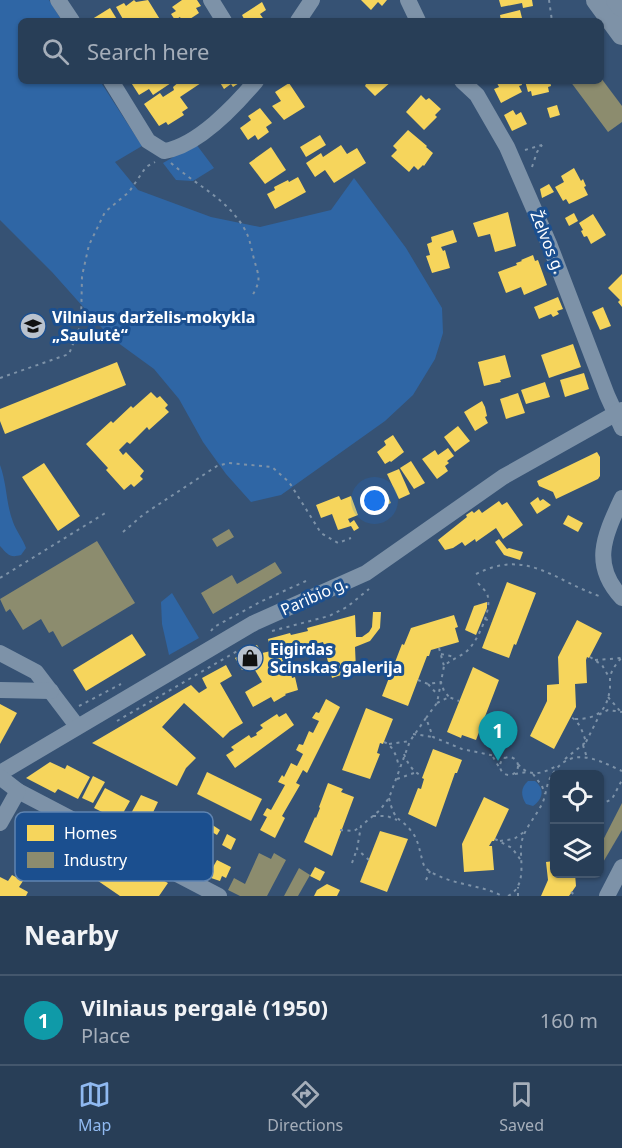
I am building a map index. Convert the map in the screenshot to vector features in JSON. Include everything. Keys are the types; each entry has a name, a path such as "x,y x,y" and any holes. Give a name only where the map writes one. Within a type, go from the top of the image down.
{"highway":[{"path":"597,0 622,34"},
{"path":"617,0 622,6"}],"street":[{"path":"58,0 70,18"},
{"path":"211,0 223,18"},
{"path":"300,18 312,0"},
{"path":"408,0 417,18"},
{"path":"113,84 148,141 164,154 197,136 230,108 253,84"},
{"name":"Želvos g.","path":"465,84 477,95 510,154 620,417"},
{"name":"Paribio g.","path":"0,775 77,726 103,703 254,623 366,573 503,477 620,417"},
{"path":"616,598 607,578 602,551 606,535 622,498"},
{"path":"0,653 36,672 77,726"},
{"path":"0,690 51,691"},
{"path":"0,775 18,791 55,812"},
{"path":"0,823 18,791"},
{"path":"607,896 622,867"},
{"path":"177,881 193,890 219,896"}],"path":[{"path":"549,0 552,18"},
{"path":"510,154 542,145 537,152 525,187"},
{"path":"0,378 69,354 81,324 82,276 89,245 97,228 105,212 129,192 146,167 164,154 177,168 223,201 244,227 259,270 257,288 251,298"},
{"path":"123,532 144,514 218,466 229,463 272,467 289,482 321,533 338,543 351,538"},
{"path":"0,578 107,512"},
{"path":"476,574 493,566 512,563 531,567 591,592 616,598"},
{"path":"444,666 467,652 485,619 489,608 488,594 477,582"},
{"path":"271,632 329,616 347,607 369,589"},
{"path":"485,619 492,622"},
{"path":"103,703 112,719 119,721 246,645"},
{"path":"437,703 444,666 439,648"},
{"path":"441,654 458,657"},
{"path":"500,842 514,839 524,832 537,815 549,780 558,765 584,743 605,706 610,687 609,679 603,665 590,657"},
{"path":"595,660 622,658"},
{"path":"609,679 622,658"},
{"path":"418,680 428,684 438,695"},
{"path":"428,684 441,682"},
{"path":"441,682 449,697 459,701"},
{"path":"608,696 621,711"},
{"path":"340,830 354,831 380,810 389,798 413,734 437,703 449,697"},
{"path":"571,717 585,719 609,710 621,711"},
{"path":"426,718 433,737"},
{"path":"575,719 582,730 587,758"},
{"path":"413,734 433,737 462,749 493,757 514,758 527,772 533,774 558,765"},
{"path":"399,767 395,753 386,743 410,741"},
{"path":"404,754 415,773"},
{"path":"493,757 506,775 527,772"},
{"path":"500,768 505,758"},
{"path":"563,760 587,758 622,771"},
{"path":"515,774 518,764"},
{"path":"397,779 406,774 415,773 422,776"},
{"path":"533,774 542,786 545,797"},
{"path":"604,803 612,799 622,780"},
{"path":"389,798 392,811 399,822"},
{"path":"371,816 387,816 412,832 422,861 430,871 455,883 486,889 502,896"},
{"path":"352,863 361,826"},
{"path":"518,896 522,872 521,844 524,832"},
{"path":"495,839 512,848 521,860"},
{"path":"357,849 369,861"},
{"path":"426,880 430,871"},
{"path":"508,896 518,886"},
{"path":"571,892 576,896"}],"shaded area":[{"path":"0,0 49,0 60,18 18,18 18,84 102,84 142,146 115,162 138,190 211,217 260,227 331,210 354,178 406,248 442,308 443,333 435,359 413,395 385,421 281,495 251,502 226,474 203,442 179,399 154,369 110,337 52,272 0,220"},
{"path":"196,144 214,168 193,181 176,180 163,163"},
{"path":"0,465 14,525 26,548 21,555 17,556 9,555 0,546"},
{"path":"172,593 199,638 169,655 162,624 161,602"},
{"path":"528,781 535,781 542,794 533,806 526,804 522,795"}],"building: Homes":[{"path":"134,0 136,2 148,0 159,18 122,18 116,7 124,3 126,6"},
{"path":"182,0 197,0 201,6 196,8 199,13 192,18 174,18 171,14 176,11 172,7"},
{"path":"361,0 387,0 382,6 378,2 371,10"},
{"path":"499,0 532,0 533,6 523,8 522,3 501,7"},
{"path":"262,2 266,10 260,14 263,18 244,18 242,15"},
{"path":"110,8 116,18 94,18"},
{"path":"520,10 522,18 500,18 500,15"},
{"path":"132,84 170,84 153,95 149,89 139,95"},
{"path":"176,84 200,84 180,97 188,108 182,112 184,115 168,125 166,122 159,126 144,104 160,93 163,97 174,90 173,87"},
{"path":"221,84 231,84 224,89"},
{"path":"290,84 305,107 284,120 272,106 281,101 275,92"},
{"path":"366,84 389,84 375,96 365,86"},
{"path":"498,84 522,84 519,86 522,92 501,103 494,89 499,87"},
{"path":"526,84 551,84 548,87 549,92 532,96 531,91 528,92"},
{"path":"421,95 426,100 429,98 441,109 435,115 437,117 424,130 406,112"},
{"path":"557,105 560,115 550,118 547,108"},
{"path":"260,108 272,123 266,127 269,132 258,140 255,135 248,140 240,128 251,120 248,116"},
{"path":"513,110 516,115 521,112 527,124 512,131 504,115"},
{"path":"408,130 433,153 424,166 418,170 414,166 409,172 391,156 397,150 393,146"},
{"path":"320,135 326,145 306,157 300,147"},
{"path":"341,145 347,154 357,148 366,163 334,183 325,170 315,177 306,163 321,153 323,157"},
{"path":"271,147 286,170 265,184 249,163"},
{"path":"574,168 581,181 583,179 588,195 569,204 566,199 563,201 555,187 564,182 561,176"},
{"path":"298,177 306,192 275,209 267,194 275,190 274,187"},
{"path":"549,184 554,192 542,198 540,189"},
{"path":"508,212 516,246 495,252 490,234 478,237 473,223"},
{"path":"574,213 578,221 569,226 565,218"},
{"path":"593,214 606,235 591,244 587,236 584,237 579,223"},
{"path":"453,230 457,242 441,247 443,251 445,250 450,268 432,273 426,256 430,255 427,244 432,242 431,237"},
{"path":"533,255 535,261 538,260 547,285 524,295 521,287 506,293 498,272 517,265 516,263"},
{"path":"622,274 622,307 618,302 620,300 608,288"},
{"path":"558,297 563,309 557,311 559,314 553,317 551,314 539,319 534,307"},
{"path":"603,307 611,326 600,330 592,312"},
{"path":"573,344 581,367 549,378 541,355"},
{"path":"505,355 511,377 484,386 478,362"},
{"path":"117,362 126,385 5,434 0,421 0,409"},
{"path":"584,373 589,389 565,397 560,380"},
{"path":"545,382 550,397 526,404 521,390"},
{"path":"151,392 157,398 160,396 168,405 165,408 169,412 149,430 147,427 130,444 127,442 119,450 123,455 126,452 144,471 140,476 143,479 134,487 131,484 124,490 86,444 111,421 113,423"},
{"path":"518,393 525,413 506,419 500,399"},
{"path":"482,401 488,423 475,431 464,412"},
{"path":"458,426 470,441 455,452 444,437"},
{"path":"393,435 404,452 385,464 377,452 386,445 384,441"},
{"path":"448,448 454,456 447,461 449,463 445,466 448,471 437,479 422,459 435,450 438,455"},
{"path":"597,452 600,457 598,479 556,499 553,492 539,486 537,481"},
{"path":"411,461 425,483 414,489 400,468"},
{"path":"44,463 80,516 58,531 22,477"},
{"path":"399,469 410,494 399,499 387,474"},
{"path":"376,487 379,495 382,494 384,498 388,496 391,503 372,512 363,493"},
{"path":"339,496 341,500 351,496 358,515 348,519 350,523 354,520 359,528 354,531 351,526 338,530 332,514 321,518 316,505"},
{"path":"538,497 540,501 543,499 551,505 537,514 530,503"},
{"path":"499,501 502,505 507,502 523,525 503,539 496,528 476,542 475,539 465,546 462,542 445,550 438,540 472,511 474,513 479,509 482,513"},
{"path":"568,515 583,523 578,532 563,524"},
{"path":"499,539 507,549 523,552 520,560 504,555 495,542"},
{"path":"507,582 536,593 509,658 482,648"},
{"path":"487,602 487,608 476,635 465,630 474,606"},
{"path":"373,612 381,612 380,628 370,641 355,647 356,670 332,678 323,642 286,652 292,678 295,677 298,690 285,694 274,702 271,697 253,707 245,692 262,682 252,665 242,670 235,658 257,645 262,653 271,651 268,639 308,631 307,628 355,615 356,637 362,637 372,627"},
{"path":"454,615 459,642 431,650 408,706 382,696 402,644 404,645 411,628"},
{"path":"577,620 602,633 586,660 587,683 575,684 576,707 554,749 530,736 547,701 547,685 559,684 558,657"},
{"path":"132,634 146,655 86,691 73,670"},
{"path":"226,665 232,676 220,683 243,723 223,738 184,703 162,727 196,758 186,768 177,786 92,743 191,685 199,693 207,688 202,678"},
{"path":"473,667 499,680 476,740 462,735 461,738 447,732"},
{"path":"326,699 340,707 307,773 303,770 296,783 300,785 282,816 285,818 275,838 260,830 267,817 263,815 267,808 271,810 285,785 278,782 282,775 284,777 291,763 297,766 303,754 296,750 299,744 303,745 309,731 313,733 319,721 312,718 316,712 319,713"},
{"path":"0,704 17,713 0,744"},
{"path":"366,708 393,719 383,744 380,743 377,753 380,754 370,779 342,770"},
{"path":"286,713 294,725 235,768 226,755 234,750 231,747 249,735 251,738 257,735 256,733 263,728 260,725 277,714 279,717"},
{"path":"433,749 462,760 455,773 436,827 408,814 418,788 421,789 424,779 422,778"},
{"path":"50,762 65,769 67,765 90,777 78,799 58,789 55,793 26,778"},
{"path":"207,772 262,799 251,821 197,794"},
{"path":"93,776 105,782 93,803 82,798"},
{"path":"328,783 343,789 341,792 354,797 332,856 304,842 316,818"},
{"path":"105,788 130,801 124,812 102,812 94,808"},
{"path":"141,795 158,802 153,812 132,812"},
{"path":"484,797 509,809 494,841 489,846 492,846 494,870 464,872 462,844"},
{"path":"213,825 220,830 217,835 213,833"},
{"path":"380,831 408,839 387,892 360,882"},
{"path":"227,834 236,839 231,850 222,845"},
{"path":"217,860 231,867 226,878 222,876 220,881 213,879 213,867"},
{"path":"546,862 550,862 550,878 575,878 576,886 569,896 541,896 548,880"},
{"path":"315,867 325,872 320,881 310,876"},
{"path":"12,875 15,877 15,881 23,881 19,887 28,892 26,896 0,896 0,877 8,881"},
{"path":"98,881 164,881 168,883 159,896 120,896"},
{"path":"327,884 340,890 337,896 314,896 317,890"}],"building: Industry":[{"path":"604,82 622,106 622,122 608,132 572,84 604,84"},
{"path":"229,529 234,537 217,547 212,539"},
{"path":"97,541 135,603 62,647 53,631 49,633 41,619 23,630 10,609 6,612 0,599"},
{"path":"275,562 282,573 213,614 201,593 232,575 237,584"},
{"path":"622,803 622,830 604,861 604,838"},
{"path":"259,853 271,859 274,853 286,860 267,896 240,896 228,890 234,878 245,884"},
{"path":"299,868 310,875 298,896 284,896"}],"place":[{"name":"Vilniaus darželis-mokykla „Saulutė“","path":"33,326"},
{"name":"Eigirdas Scinskas galerija","path":"250,658"},
{"name":"Vilniaus pergalė (1950)","path":"498,761"}]}
